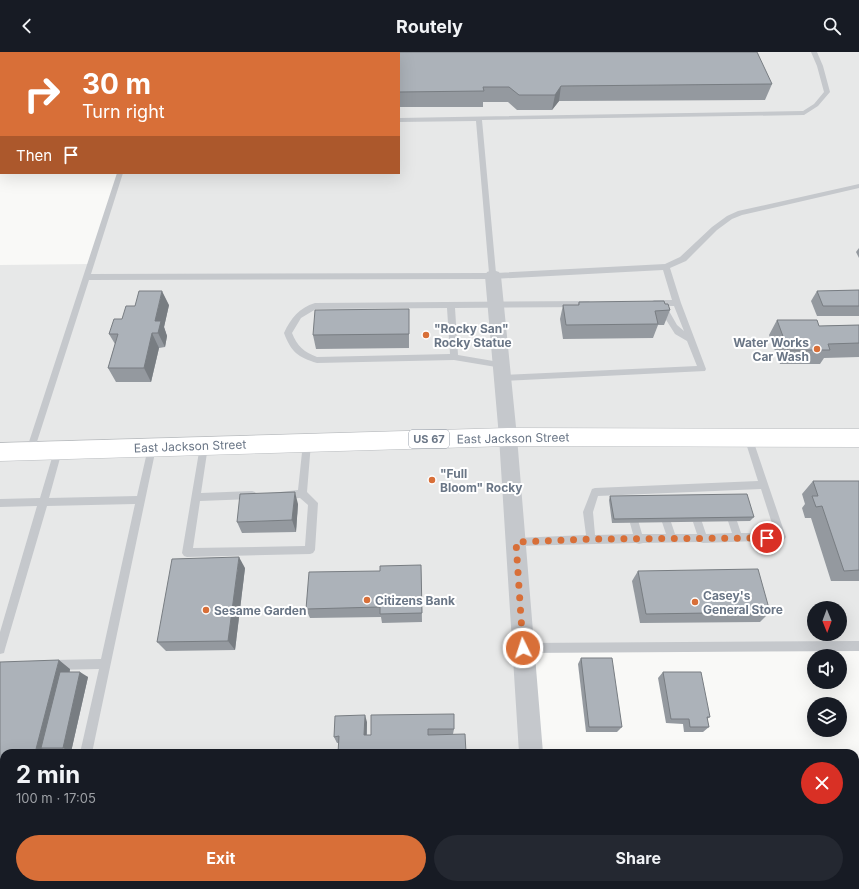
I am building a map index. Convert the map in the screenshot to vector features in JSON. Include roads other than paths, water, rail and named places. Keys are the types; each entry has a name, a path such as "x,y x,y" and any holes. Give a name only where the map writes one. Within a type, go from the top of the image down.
{"highway":[{"name":"East Jackson Street","path":"0,452 508,437 859,438"}],"street":[{"path":"493,276 508,437 531,749"}],"lane":[{"path":"400,120 804,113 816,105 827,92 820,66 814,52"},
{"path":"479,119 493,276"},
{"path":"30,451 120,174"},
{"path":"86,277 493,276 666,267 682,260 714,227 729,218 740,214 859,186"},
{"path":"597,306 580,304 496,304 315,306 303,310 295,318 288,334 293,347 304,356 316,360 454,357 502,371 702,369 677,303 666,267"},
{"path":"677,303 648,307 663,311 670,315 676,330 690,339"},
{"path":"451,305 454,357"},
{"path":"516,542 591,539 672,540 781,537 748,437"},
{"path":"302,494 307,443"},
{"path":"196,497 302,494 313,503 310,550 187,553 204,446"},
{"path":"87,749 152,448"},
{"path":"0,649 58,451"},
{"path":"591,539 588,512 595,492 629,495 659,489 764,485"},
{"path":"722,486 726,498"},
{"path":"687,488 691,498"},
{"path":"659,489 661,499"},
{"path":"0,503 141,500"},
{"path":"733,521 738,538"},
{"path":"668,522 672,540"},
{"path":"698,522 703,539"},
{"path":"635,523 639,540"},
{"path":"523,648 859,646"},
{"path":"44,665 105,664"}],"place":[{"name":"\"Rocky San\" Rocky Statue","path":"426,335"},
{"name":"Water Works Car Wash","path":"817,349"},
{"name":"\"Full Bloom\" Rocky","path":"432,480"},
{"name":"Citizens Bank","path":"367,600"},
{"name":"Casey's General Store","path":"695,602"},
{"name":"Sesame Garden","path":"206,610"}]}
